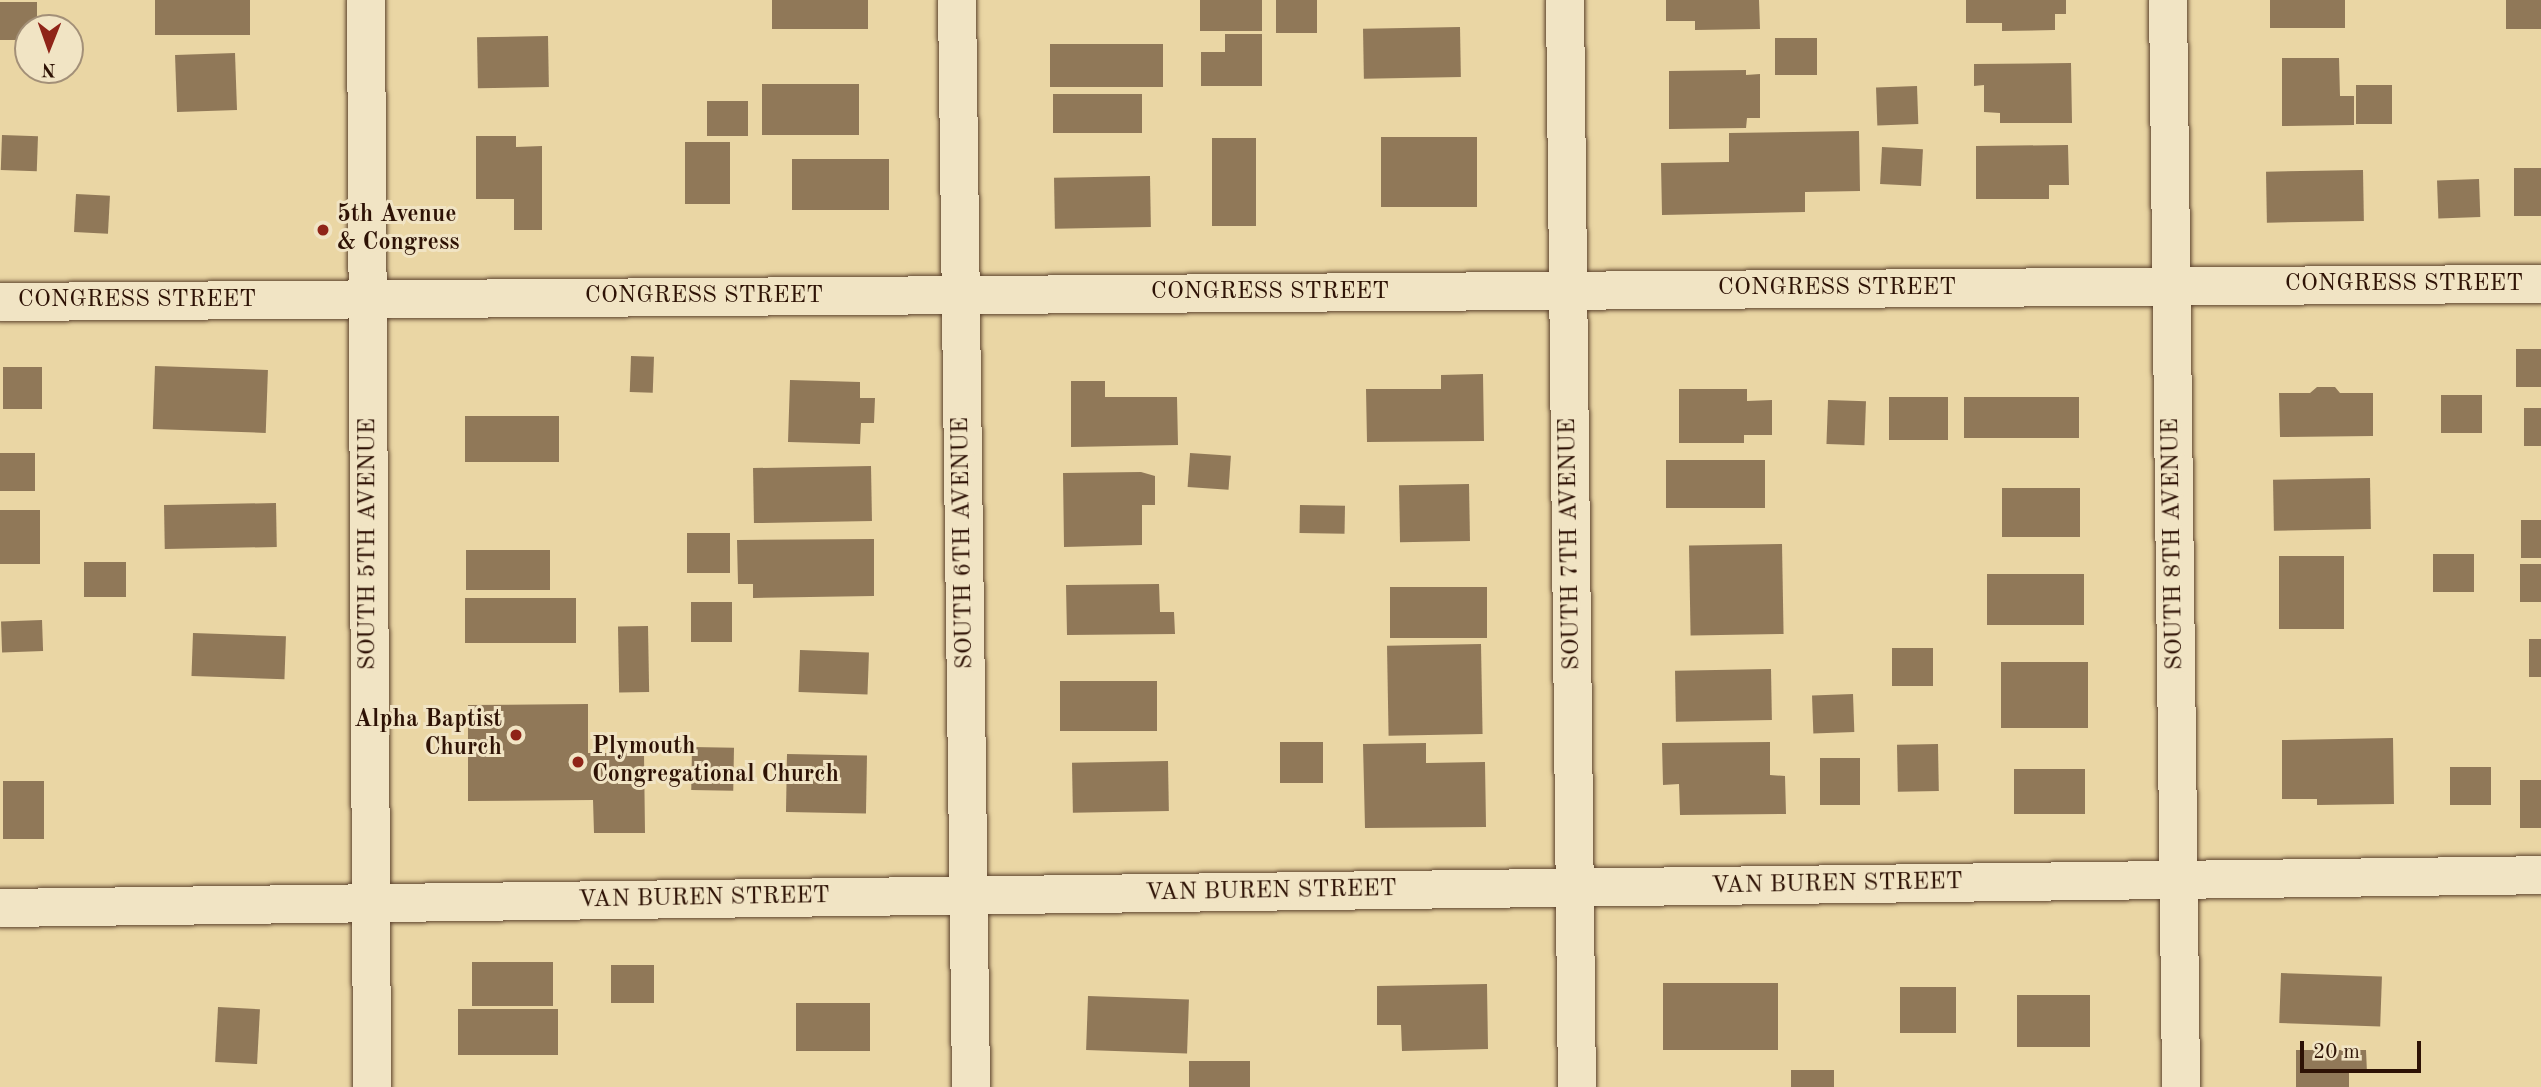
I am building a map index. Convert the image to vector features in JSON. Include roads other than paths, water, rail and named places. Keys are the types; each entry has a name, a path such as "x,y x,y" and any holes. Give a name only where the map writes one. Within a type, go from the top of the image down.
{"street":[{"name":"SOUTH 5TH AVENUE","path":"366,0 372,1087"},
{"name":"SOUTH 6TH AVENUE","path":"957,0 971,1087"},
{"name":"SOUTH 7TH AVENUE","path":"1565,0 1577,1087"},
{"name":"SOUTH 8TH AVENUE","path":"2168,0 2181,1087"},
{"name":"CONGRESS STREET","path":"0,302 2541,284"},
{"name":"VAN BUREN STREET","path":"0,908 2541,875"}],"place":[{"name":"5th Avenue & Congress","path":"323,230"},
{"name":"Alpha Baptist Church","path":"516,735"},
{"name":"Plymouth Congregational Church","path":"578,762"}]}
